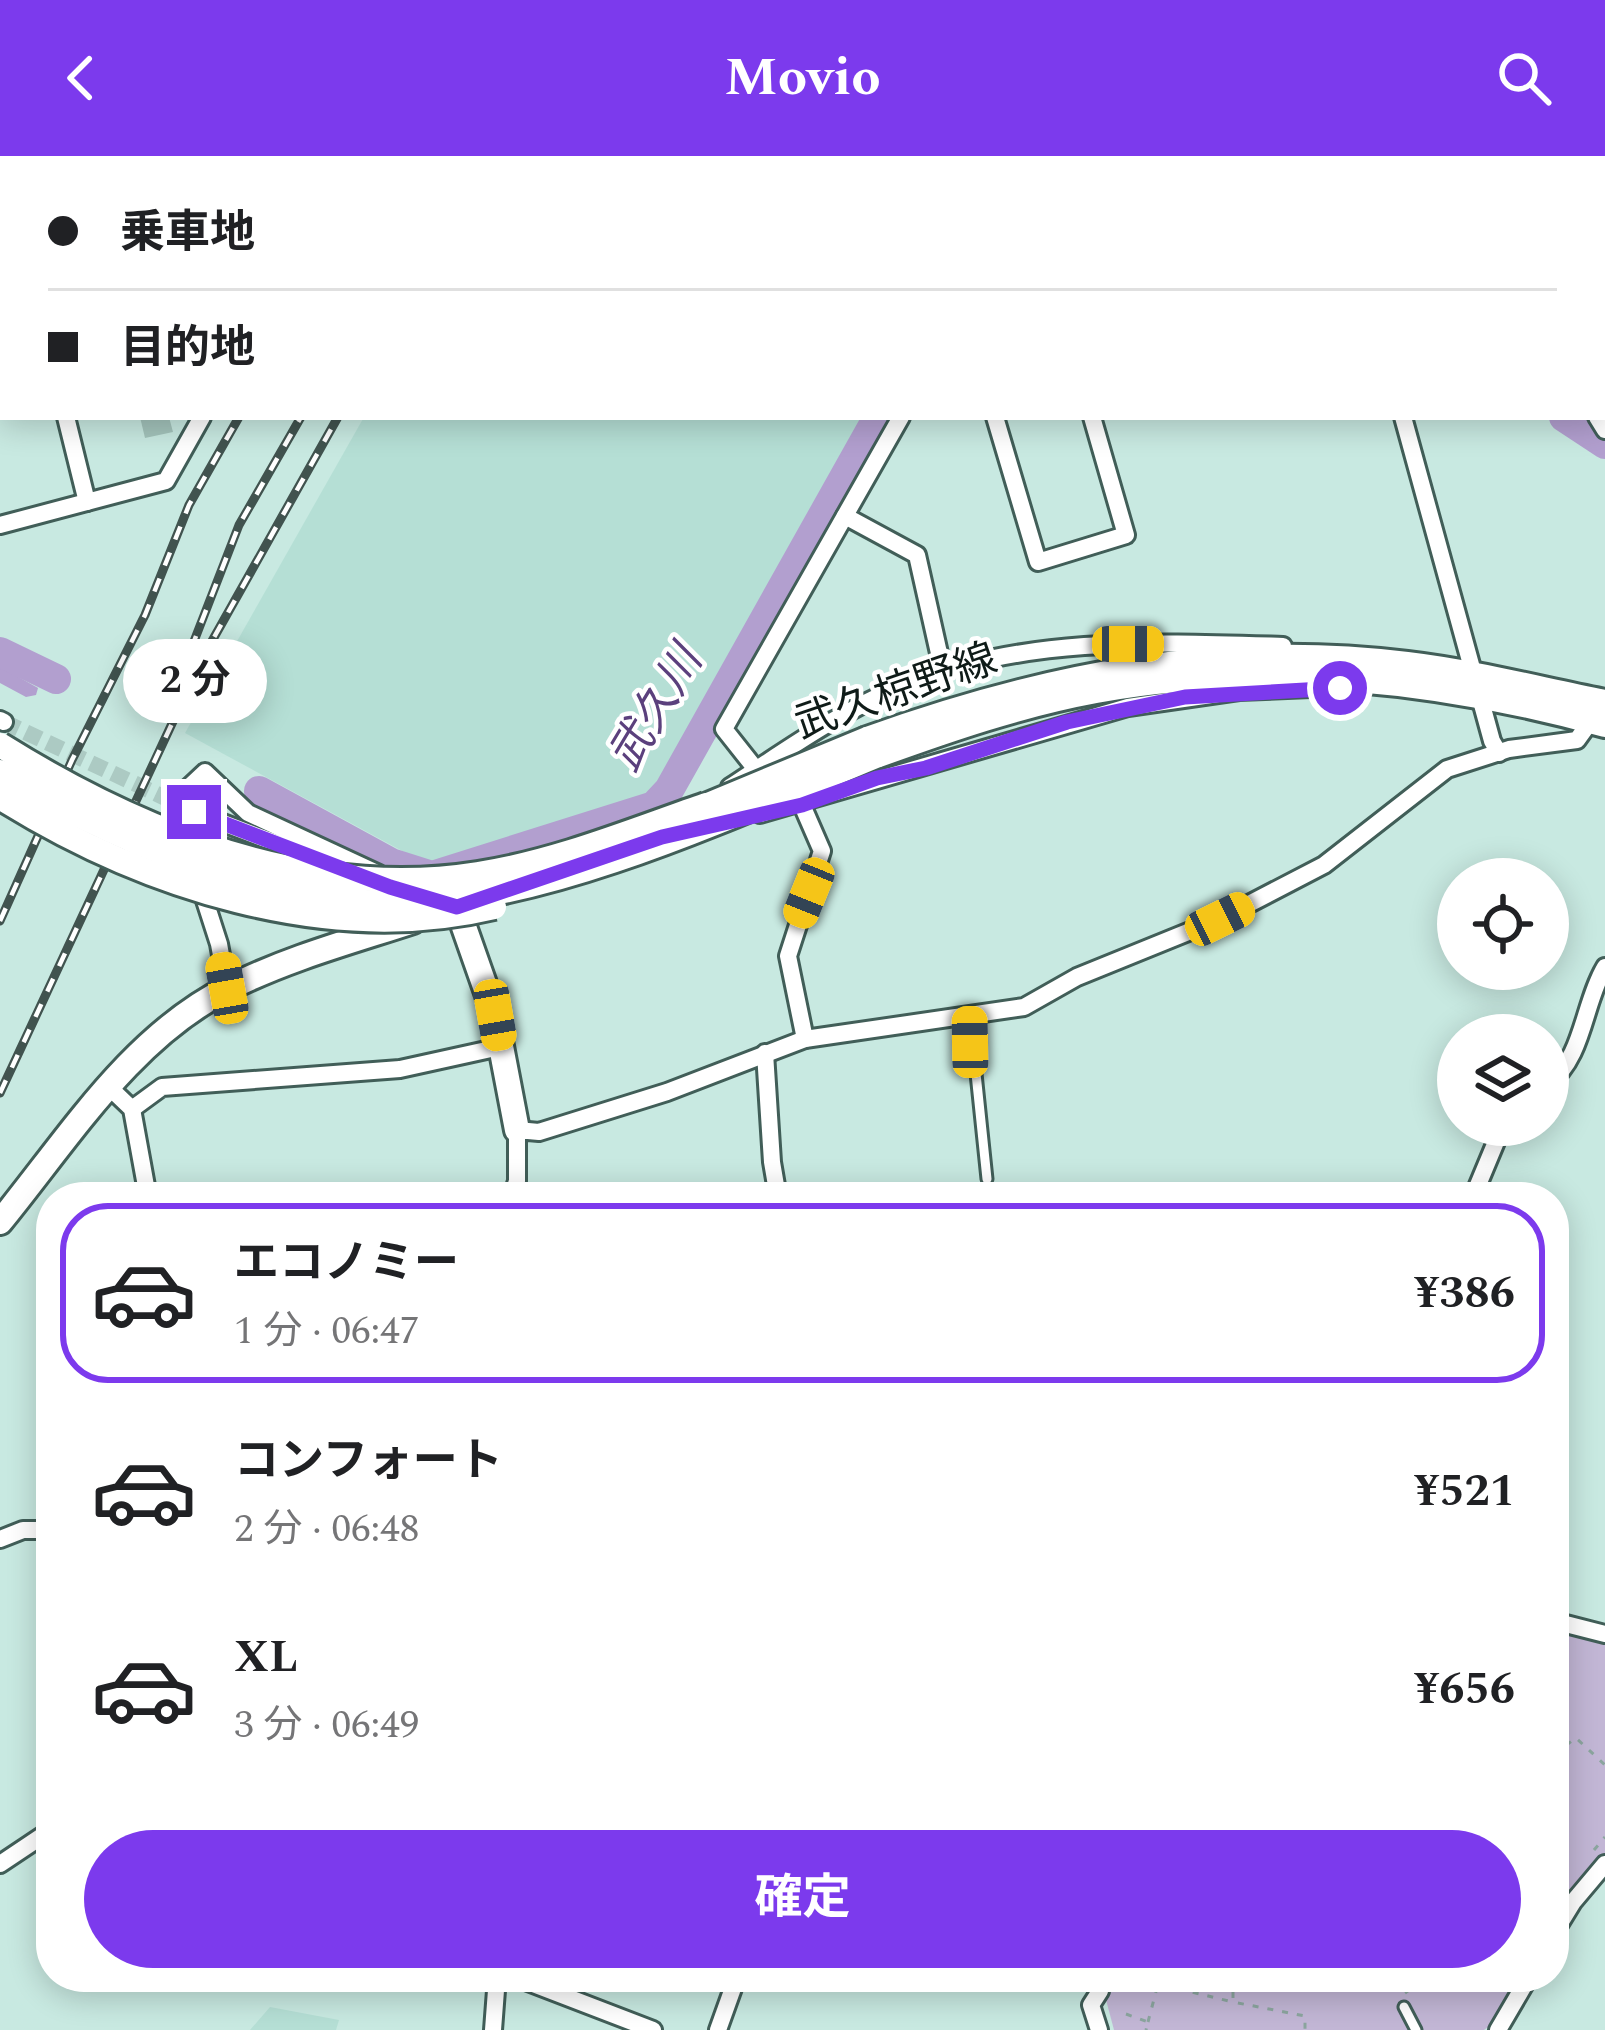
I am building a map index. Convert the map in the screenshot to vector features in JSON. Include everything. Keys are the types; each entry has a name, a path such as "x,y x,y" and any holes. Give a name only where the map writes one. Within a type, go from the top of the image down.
{"main road":[{"name":"武久椋野線","path":"0,772 109,830 229,874 347,890 415,892 558,866 710,814 989,697 1092,673 1245,657 1354,658 1601,712"},
{"path":"1,729 86,794 173,833 280,866 370,880 441,879 516,867 710,814"},
{"path":"0,796 66,833 156,872 248,902 357,920 456,915 522,900 620,864 710,814"},
{"path":"0,1222 141,1051 227,988 292,961 603,856"},
{"path":"457,907 490,998 517,1130"}],"street":[{"path":"67,420 87,502"},
{"path":"805,1039 788,956 822,851 802,805 754,771 724,729 899,420"},
{"path":"996,420 1038,562 1126,536 1093,420"},
{"path":"1404,420 1499,753"},
{"path":"0,525 166,481 190,426"},
{"path":"844,516 917,555 943,671"},
{"path":"603,856 657,830 870,701 943,671 1043,649 1187,644 1353,650 1435,662 1480,687"},
{"path":"603,856 662,837 802,805 1067,722 1185,697 1340,688 1480,687"},
{"path":"517,1182 517,1130 539,1132 667,1092 805,1039 1024,1007 1077,977 1256,902 1324,866 1447,769 1499,753 1577,740 1601,712"},
{"path":"227,988 219,944 176,815 189,787 205,772 248,813 457,907"},
{"path":"194,812 390,887 457,907"},
{"path":"1569,1058 1605,967"},
{"path":"131,1109 162,1087 400,1069 500,1047"},
{"path":"765,1053 775,1182"},
{"path":"109,1088 131,1109 145,1182"},
{"path":"1478,1182 1494,1146"},
{"path":"0,1539 36,1530"},
{"path":"1569,1625 1605,1634"},
{"path":"0,1864 36,1840"},
{"path":"1569,1908 1605,1864"},
{"path":"493,2030 496,1992"},
{"path":"554,1992 653,2030"},
{"path":"718,2030 731,1992"},
{"path":"1099,1992 1091,2005 1099,2030"},
{"path":"1498,2030 1520,1992"}],"lane":[{"path":"970,1016 986,1178"},
{"path":"1404,2007 1416,2030"}],"path":[{"path":"1569,1743 1576,1738 1605,1765"},
{"path":"1146,2030 1157,1992"},
{"path":"1192,1992 1305,2016 1305,2030"},
{"path":"1233,1992 1233,2002"},
{"path":"1126,2014 1148,2022"}],"shaded area":[{"path":"362,420 866,420 648,800 428,865 185,733"},
{"path":"0,639 40,664 49,676 15,668 15,675 38,688 36,695 26,697 0,683"},
{"path":"1569,1633 1605,1641 1605,1855 1569,1893"},
{"path":"1104,1992 1514,1992 1499,2019 1484,2030 1114,2030"},
{"path":"270,2007 339,2020 336,2030 250,2030"}],"building":[{"path":"141,420 170,420 173,432 145,438"}],"waterway":[{"name":"武久川","path":"259,791 391,863 432,876 654,806 669,790 876,420"},
{"name":"武久川","path":"1569,420 1605,444"},
{"name":"武久川","path":"0,652 56,679"}],"tunnel":[{"path":"4,722 193,811"}],"railway":[{"path":"0,921 72,760 145,615 189,505 237,420"},
{"path":"191,649 239,525 299,420"},
{"path":"0,1093 203,657 336,420"}],"route":[{"path":"194,812 390,887 457,907 662,837 802,805 1067,722 1185,697 1340,688"}]}
